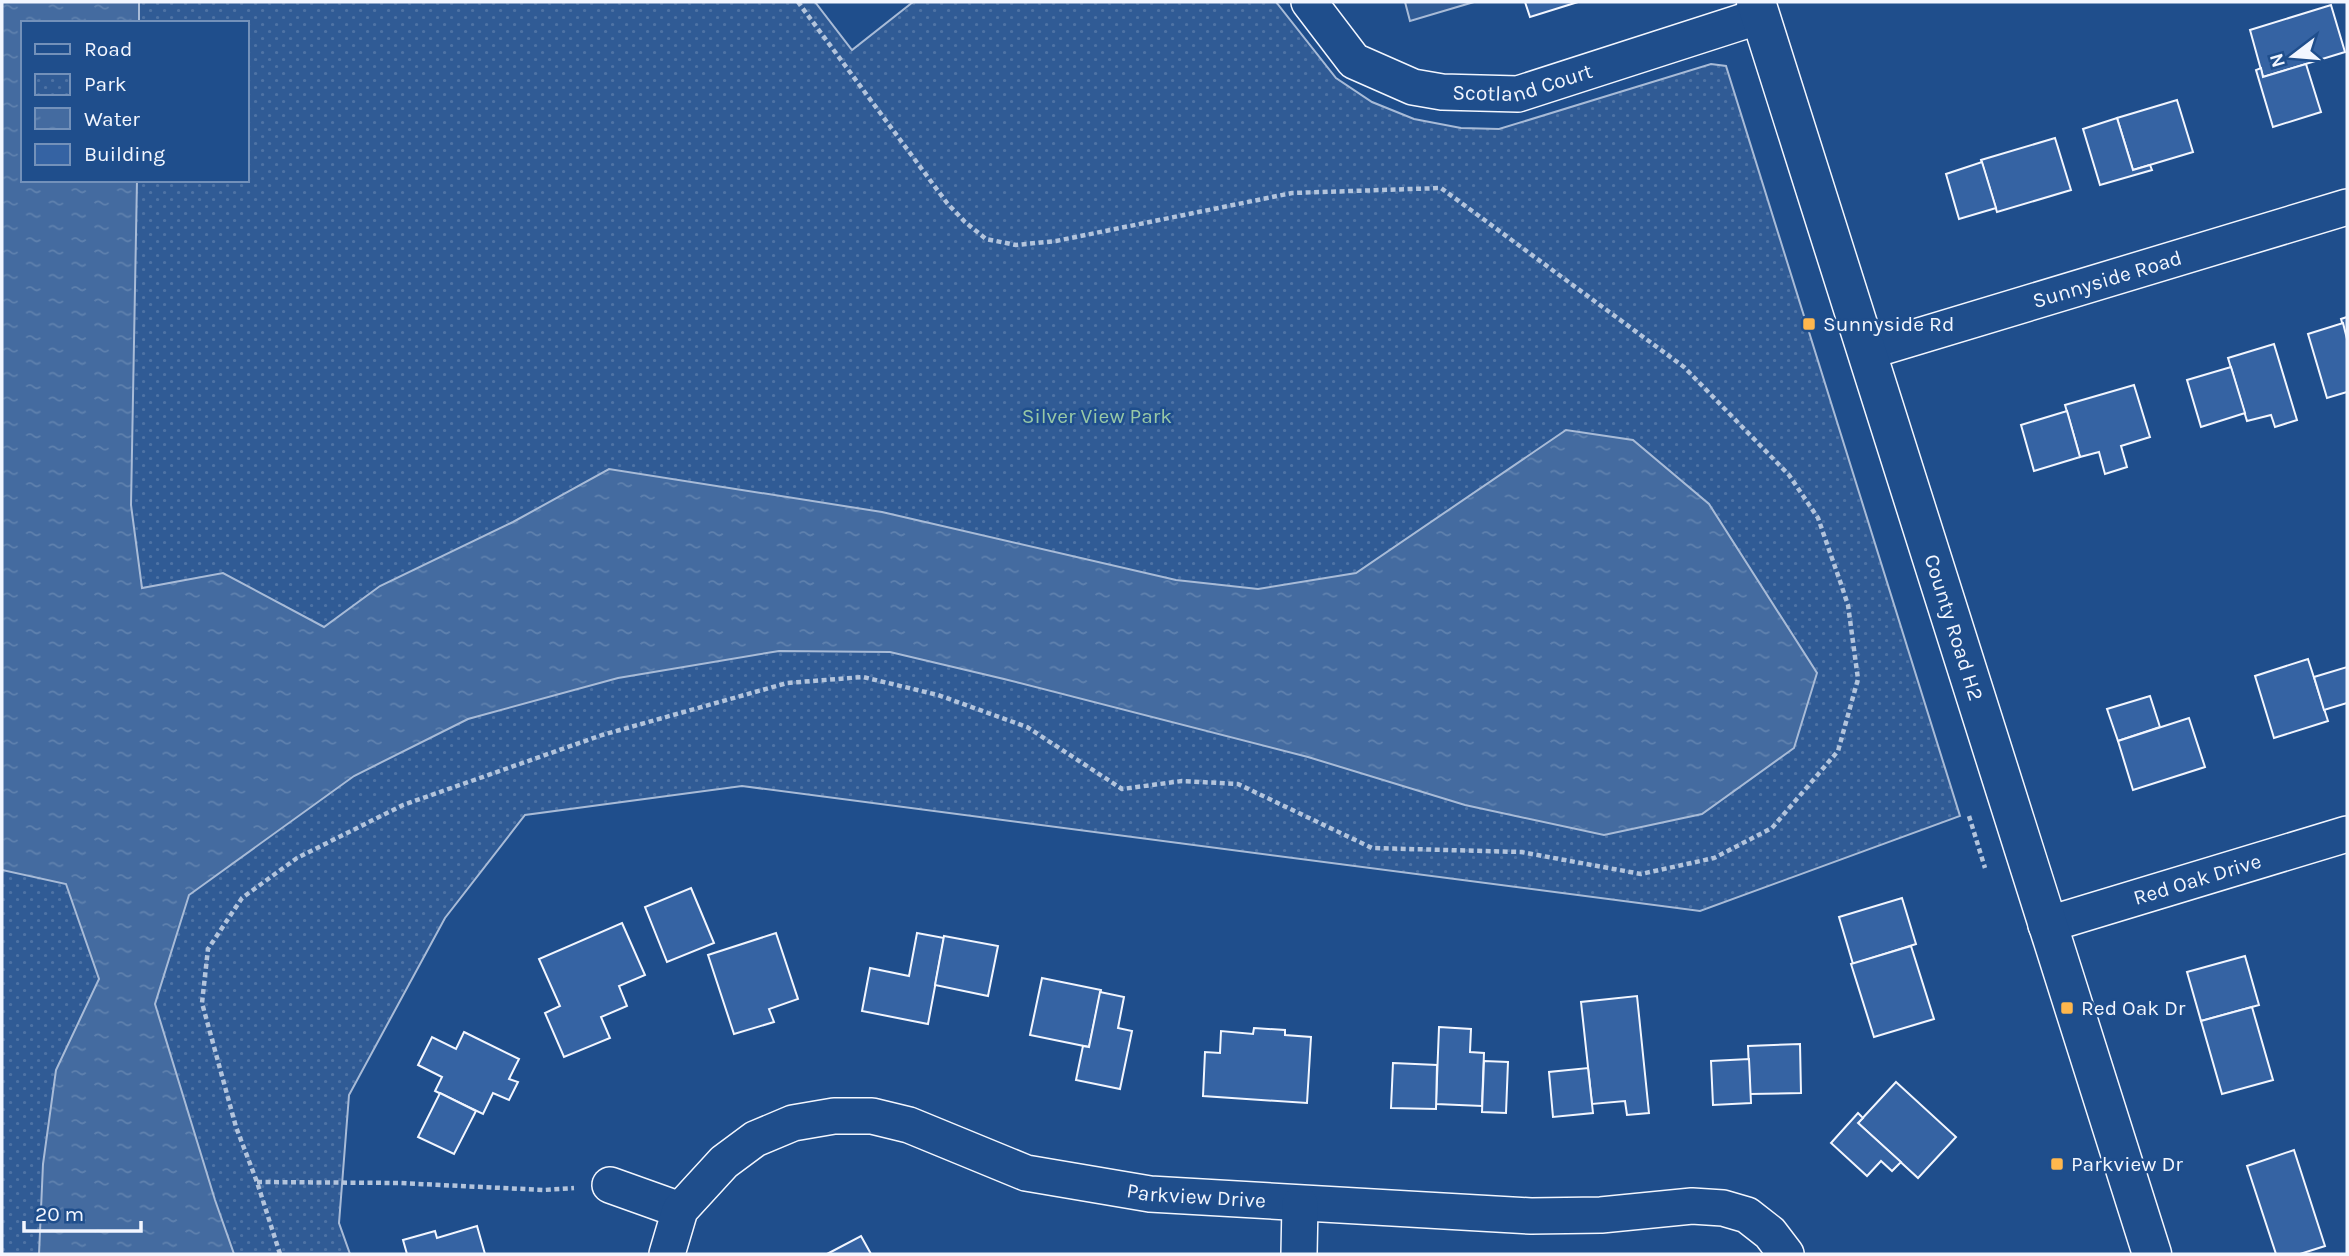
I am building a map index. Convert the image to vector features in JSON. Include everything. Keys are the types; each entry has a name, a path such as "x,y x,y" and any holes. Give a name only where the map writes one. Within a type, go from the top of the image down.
{"street":[{"name":"Scotland Court","path":"1309,2 1354,61 1413,87 1442,92 1518,94 1758,9"},
{"name":"County Road H2","path":"1758,9 2046,925 2146,1253"},
{"name":"Sunnyside Road","path":"1866,352 2347,206"},
{"name":"Red Oak Drive","path":"2046,925 2347,834"},
{"name":"Parkview Drive","path":"667,1254 680,1210 724,1162 755,1139 793,1123 834,1116 872,1116 909,1125 1026,1173 1150,1194 1531,1216 1601,1216 1692,1206 1724,1208 1747,1215 1770,1233 1786,1254"},
{"path":"610,1185 680,1210"},
{"path":"1299,1254 1300,1204"}],"path":[{"path":"280,1254 236,1127 202,1003 208,949 242,898 297,858 403,805 602,735 787,683 863,677 938,695 1027,727 1122,789 1182,781 1238,784 1372,848 1521,852 1640,873 1714,858 1772,828 1838,751 1858,679 1848,605 1818,518 1788,475 1684,367 1441,188 1292,193 1056,242 1016,245 986,239 947,203 798,2"},
{"path":"257,1182 399,1183 544,1190 610,1185"}],"shaded area":[{"path":"1405,2 1474,2 1410,21"}],"green space":[{"name":"Silver View Park","path":"2,2 815,2 852,50 913,2 1276,2 1336,78 1372,102 1414,119 1461,128 1499,129 1711,64 1726,66 1960,816 1700,911 742,786 525,815 445,918 349,1095 339,1223 350,1254 2,1254"}],"water":[{"path":"2,2 139,2 139,21 21,21 21,182 137,182 131,505 142,588 223,573 324,627 380,586 513,522 609,469 882,512 1176,580 1258,589 1356,573 1566,430 1633,440 1709,504 1817,673 1794,748 1702,814 1604,835 1465,805 1308,757 890,652 779,651 618,678 468,719 354,776 189,895 155,1004 234,1254 39,1254 43,1164 56,1070 99,979 66,884 2,870"}],"building":[{"path":"1525,2 1578,2 1530,17"},
{"path":"2331,5 2345,52 2263,77 2250,30"},
{"path":"2306,64 2321,112 2273,127 2256,70 2261,68 2263,77"},
{"path":"2177,100 2193,152 2133,170 2117,118"},
{"path":"2117,118 2133,170 2150,165 2152,170 2100,185 2083,129"},
{"path":"2055,138 2071,190 1997,212 1981,160"},
{"path":"1982,162 1996,208 1959,219 1946,174"},
{"path":"2347,317 2347,339 2341,319"},
{"path":"2343,323 2347,339 2347,392 2327,398 2308,334"},
{"path":"2274,344 2297,420 2275,427 2271,415 2247,421 2228,358"},
{"path":"2231,367 2245,413 2201,427 2187,380"},
{"path":"2134,385 2150,437 2121,446 2127,467 2105,474 2099,452 2080,457 2065,405"},
{"path":"2067,411 2080,457 2034,471 2021,425"},
{"path":"2308,659 2328,721 2274,738 2255,676"},
{"path":"2347,667 2347,703 2324,710 2314,677"},
{"path":"2150,696 2160,727 2118,741 2107,709"},
{"path":"2189,718 2205,767 2133,790 2118,741"},
{"path":"691,888 714,943 667,962 645,907"},
{"path":"1902,898 1916,944 1853,964 1839,917"},
{"path":"622,923 645,975 619,986 627,1006 601,1017 610,1038 564,1057 545,1013 560,1006 539,959"},
{"path":"776,933 798,999 769,1009 774,1022 734,1034 708,955"},
{"path":"917,933 944,938 928,1024 862,1011 870,968 909,976"},
{"path":"944,936 998,946 988,996 935,985"},
{"path":"1911,946 1934,1019 1874,1037 1851,964"},
{"path":"2245,956 2259,1005 2201,1021 2187,972"},
{"path":"1042,978 1101,990 1089,1047 1030,1035"},
{"path":"1100,992 1124,997 1118,1028 1132,1031 1120,1089 1076,1080 1083,1046 1089,1047"},
{"path":"1637,996 1649,1113 1627,1115 1625,1101 1592,1104 1581,1002"},
{"path":"2252,1007 2273,1080 2222,1094 2201,1021"},
{"path":"1439,1027 1471,1029 1470,1052 1484,1053 1482,1106 1436,1104"},
{"path":"1254,1028 1285,1030 1285,1035 1311,1037 1307,1103 1203,1096 1205,1052 1220,1053 1221,1031 1253,1034"},
{"path":"464,1032 519,1059 509,1079 518,1082 509,1100 493,1093 483,1114 435,1091 442,1077 418,1065 432,1037 456,1049"},
{"path":"1800,1044 1801,1093 1750,1094 1748,1046"},
{"path":"1749,1059 1751,1103 1713,1105 1711,1061"},
{"path":"1484,1061 1508,1062 1506,1113 1482,1112"},
{"path":"1393,1063 1437,1065 1436,1109 1391,1108"},
{"path":"1588,1068 1593,1113 1553,1117 1549,1072"},
{"path":"1896,1082 1956,1137 1918,1178 1858,1123"},
{"path":"440,1093 476,1111 454,1154 418,1137"},
{"path":"1858,1113 1863,1118 1858,1123 1901,1162 1892,1171 1881,1161 1867,1176 1831,1143"},
{"path":"2294,1150 2325,1246 2300,1254 2276,1254 2247,1166"},
{"path":"477,1226 485,1254 407,1254 403,1240 435,1231 437,1238"},
{"path":"861,1236 871,1254 827,1254"}],"place":[{"name":"Sunnyside Rd","path":"1809,324"},
{"name":"Red Oak Dr","path":"2067,1008"},
{"name":"Parkview Dr","path":"2057,1164"}]}
